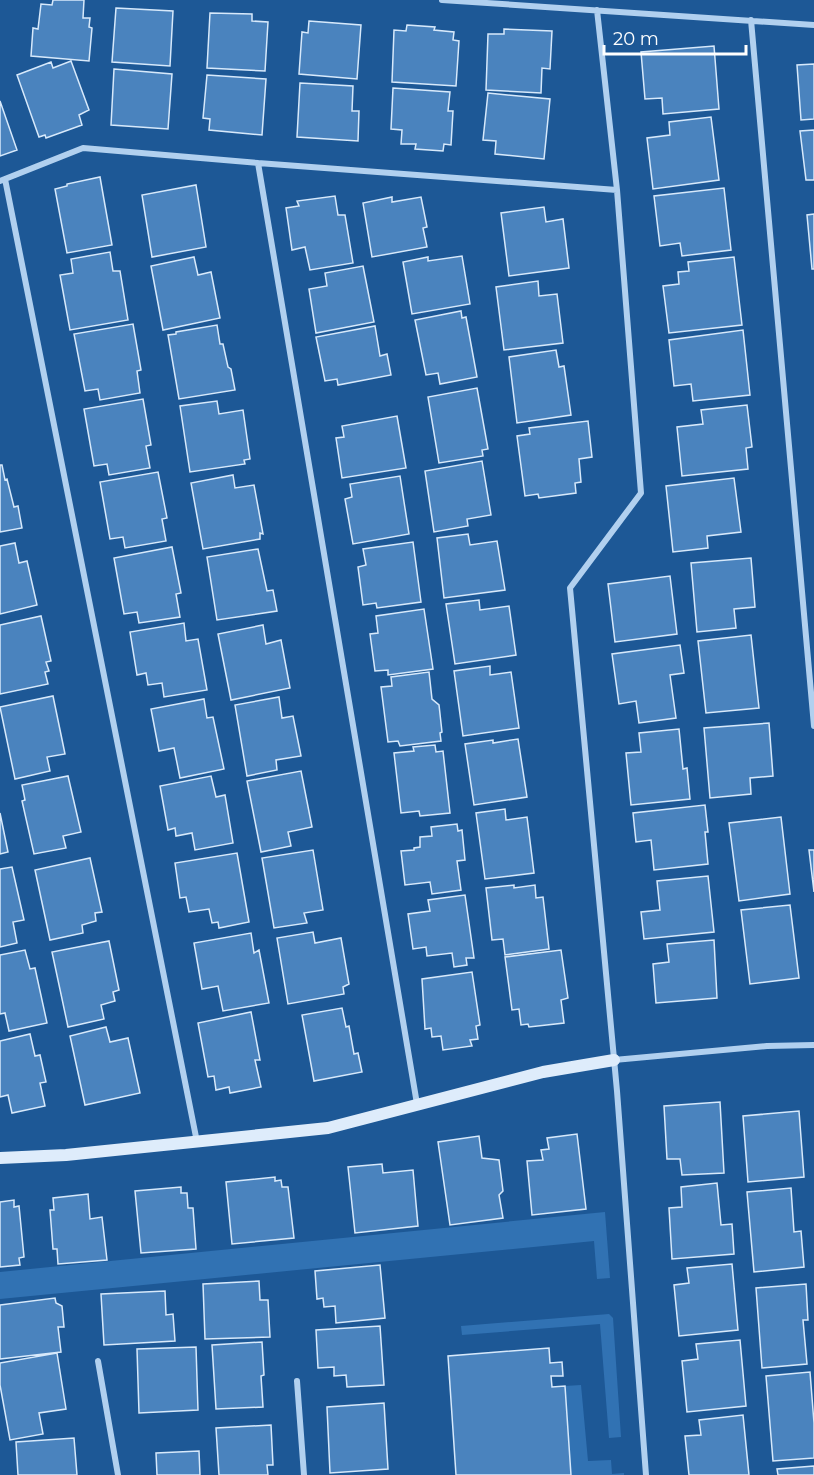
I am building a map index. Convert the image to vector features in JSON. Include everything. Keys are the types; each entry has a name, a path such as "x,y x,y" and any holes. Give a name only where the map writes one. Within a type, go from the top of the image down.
{"street":[{"path":"442,0 814,25"},
{"path":"597,10 617,190 641,494 570,588 614,1060 646,1475"},
{"path":"751,20 814,726"},
{"path":"197,1143 2,180 83,148 258,164 617,190"},
{"path":"258,164 417,1104"},
{"path":"0,1158 66,1155 328,1128 543,1072 614,1060 767,1046 814,1045"},
{"path":"98,1361 118,1475"},
{"path":"297,1381 304,1475"}],"shaded area":[{"path":"605,1212 610,1278 597,1279 594,1241 0,1299 0,1272"},
{"path":"609,1314 613,1318 621,1437 609,1438 600,1324 462,1335 461,1326"},
{"path":"581,1385 588,1461 611,1460 612,1474 624,1473 624,1475 571,1475 565,1386"}],"building":[{"path":"53,0 84,0 83,18 90,18 89,27 92,28 89,61 31,56 33,28 38,29 41,4 52,5"},
{"path":"116,8 173,11 170,66 112,62"},
{"path":"210,13 252,14 252,21 268,22 265,71 207,68"},
{"path":"309,21 361,25 357,79 299,74 302,32 308,33"},
{"path":"407,25 435,27 434,30 454,32 453,40 459,41 456,86 392,82 394,30 406,31"},
{"path":"504,29 552,31 550,69 542,68 541,93 486,90 488,34 504,34"},
{"path":"714,46 719,109 663,114 662,98 645,99 641,52"},
{"path":"71,61 89,110 79,115 82,125 46,138 45,135 39,137 17,75 51,62 53,68"},
{"path":"814,64 814,119 801,120 797,65"},
{"path":"114,69 172,74 168,129 111,125"},
{"path":"207,75 266,79 262,135 209,130 210,119 203,118"},
{"path":"300,83 353,86 352,111 359,111 358,141 297,137"},
{"path":"393,88 450,92 448,111 453,111 451,145 444,144 443,151 415,149 416,144 401,144 402,130 391,129"},
{"path":"488,93 550,99 544,159 495,154 496,141 483,140"},
{"path":"0,101 17,150 0,156"},
{"path":"711,117 719,180 653,189 647,138 670,135 669,122"},
{"path":"814,130 814,180 806,180 800,131"},
{"path":"100,177 112,245 67,253 55,189"},
{"path":"196,185 206,247 152,257 142,195"},
{"path":"724,188 731,250 682,256 680,243 660,246 654,196"},
{"path":"335,196 338,215 345,215 353,263 310,270 305,247 292,250 286,208 299,206 297,201"},
{"path":"392,197 392,202 421,197 427,227 423,228 427,247 372,257 363,203"},
{"path":"544,207 546,222 563,219 569,268 509,276 501,213"},
{"path":"814,214 814,269 812,269 807,215"},
{"path":"110,252 113,271 120,271 128,320 70,330 60,275 73,273 71,259"},
{"path":"462,256 470,304 412,314 403,262 428,257 428,261"},
{"path":"194,257 198,275 211,272 220,318 163,330 151,266"},
{"path":"734,257 742,325 669,333 663,286 679,284 678,272 689,271 688,262"},
{"path":"363,266 374,322 316,333 309,289 327,286 325,273"},
{"path":"538,281 539,296 557,294 563,343 504,350 496,287"},
{"path":"461,311 462,318 466,317 477,377 440,384 438,373 426,375 415,320"},
{"path":"133,324 141,370 137,371 140,393 100,400 98,389 85,391 74,334"},
{"path":"217,325 220,344 223,344 235,390 179,399 168,335"},
{"path":"375,326 380,356 387,354 391,375 338,385 337,379 325,381 316,337"},
{"path":"743,330 750,395 693,401 691,384 674,386 669,340"},
{"path":"556,350 559,367 564,366 571,415 517,423 509,357"},
{"path":"477,388 488,449 482,450 483,456 439,463 428,397"},
{"path":"143,399 151,445 146,446 150,468 109,475 107,464 94,466 84,409"},
{"path":"217,401 219,414 243,410 250,459 244,460 245,464 190,472 180,406"},
{"path":"747,405 752,447 746,448 748,469 682,476 677,427 703,424 701,410"},
{"path":"397,416 406,468 342,478 336,438 344,437 342,426"},
{"path":"588,421 592,457 579,459 581,482 575,483 576,493 539,498 538,494 525,496 517,436 530,434 529,428"},
{"path":"482,461 491,515 467,519 468,526 434,532 425,471"},
{"path":"0,465 2,465 5,480 7,479 14,507 18,506 22,528 0,532"},
{"path":"158,472 167,518 162,519 166,541 125,548 123,537 110,539 100,482"},
{"path":"233,475 235,488 254,485 263,534 260,533 260,539 203,549 191,483"},
{"path":"400,476 409,534 353,544 345,499 352,497 350,484"},
{"path":"734,478 741,532 707,536 708,548 673,552 666,486"},
{"path":"468,534 470,545 497,541 505,590 444,598 437,538"},
{"path":"413,542 421,602 377,608 376,603 363,605 358,567 366,565 363,549"},
{"path":"15,543 19,563 27,561 37,605 0,614 0,546"},
{"path":"172,547 181,593 176,594 180,617 139,623 137,612 124,614 114,558"},
{"path":"258,549 267,591 273,590 277,611 217,620 207,557"},
{"path":"751,558 755,607 734,609 736,628 697,632 691,563"},
{"path":"670,576 677,634 615,642 608,584"},
{"path":"479,600 480,610 509,606 516,655 455,664 446,604"},
{"path":"424,609 433,669 388,675 388,670 375,671 370,634 378,633 376,616"},
{"path":"41,616 51,661 46,662 49,671 45,672 48,684 0,694 0,625"},
{"path":"184,623 186,641 198,639 207,690 164,697 162,683 148,685 146,673 137,675 130,632"},
{"path":"263,625 266,644 281,640 290,688 231,700 218,634"},
{"path":"751,635 759,708 706,713 698,641"},
{"path":"680,645 684,673 670,675 676,718 639,723 636,701 619,704 612,654"},
{"path":"490,666 490,675 511,672 519,728 463,736 454,671"},
{"path":"429,672 432,699 439,705 441,741 400,746 398,741 388,742 381,687 392,686 391,677"},
{"path":"53,696 65,754 47,757 50,771 15,779 0,707"},
{"path":"279,697 282,718 293,716 301,756 276,760 277,770 247,776 235,705"},
{"path":"204,699 207,718 213,717 224,769 180,778 174,748 159,751 151,709"},
{"path":"769,723 773,776 750,778 751,794 710,798 704,728"},
{"path":"679,729 683,769 687,768 690,799 631,805 626,753 641,752 639,733"},
{"path":"518,739 527,797 474,805 465,744"},
{"path":"435,745 436,752 443,751 450,813 420,816 419,811 401,813 394,753 414,751 413,747"},
{"path":"301,771 312,827 288,832 291,846 261,852 247,781"},
{"path":"68,776 81,832 63,836 66,848 34,854 22,801 25,800 22,785"},
{"path":"211,776 216,797 225,795 233,843 195,850 192,833 176,836 175,828 168,830 160,786"},
{"path":"705,805 708,864 654,870 651,840 636,842 633,813"},
{"path":"505,809 506,820 527,817 534,873 485,879 476,813"},
{"path":"0,813 8,852 0,854"},
{"path":"781,817 790,894 739,901 729,823"},
{"path":"457,824 458,831 462,830 465,860 457,861 461,890 432,894 430,882 405,885 401,851 420,847 420,837 432,836 431,827"},
{"path":"313,850 323,910 304,913 307,923 274,928 262,858"},
{"path":"809,850 814,850 814,892"},
{"path":"237,853 249,922 219,928 218,922 212,923 209,909 189,912 186,897 180,898 175,863"},
{"path":"90,858 102,912 95,913 96,921 82,925 83,933 50,940 35,870"},
{"path":"12,867 24,920 13,922 17,943 0,947 0,869"},
{"path":"708,876 714,932 644,939 641,912 660,910 657,881"},
{"path":"514,885 514,888 535,885 536,898 543,897 549,949 505,955 503,939 492,940 486,888"},
{"path":"465,895 474,958 466,958 467,965 454,967 452,953 427,956 426,947 413,949 408,914 430,911 428,900"},
{"path":"790,905 799,978 750,984 741,910"},
{"path":"313,932 315,943 341,938 349,984 343,987 344,994 288,1004 277,938"},
{"path":"251,933 254,953 259,950 269,1003 223,1011 218,986 202,989 194,943"},
{"path":"714,940 717,998 656,1003 653,964 669,962 667,944"},
{"path":"109,941 119,990 113,992 115,1001 101,1005 104,1019 68,1027 52,952"},
{"path":"25,950 30,969 35,968 47,1023 9,1031 5,1013 0,1014 0,955"},
{"path":"561,950 568,998 561,1000 564,1023 529,1027 528,1024 521,1025 519,1009 512,1010 505,957"},
{"path":"472,972 480,1025 476,1026 478,1039 470,1040 472,1046 443,1050 441,1036 432,1037 431,1028 425,1029 422,979"},
{"path":"342,1008 346,1027 349,1026 354,1054 358,1053 362,1072 314,1081 302,1015"},
{"path":"251,1012 260,1060 255,1060 261,1087 230,1093 229,1087 216,1090 214,1076 208,1077 198,1023"},
{"path":"106,1027 110,1042 128,1038 140,1093 85,1105 70,1036"},
{"path":"30,1034 35,1056 40,1055 46,1082 40,1083 45,1106 12,1113 8,1095 0,1097 0,1041"},
{"path":"720,1102 724,1173 682,1175 680,1159 667,1159 664,1106"},
{"path":"799,1111 804,1177 748,1182 743,1116"},
{"path":"577,1134 586,1209 532,1215 527,1161 543,1160 541,1150 549,1149 547,1138"},
{"path":"479,1136 482,1158 499,1160 503,1191 499,1195 503,1218 450,1225 438,1142"},
{"path":"382,1164 383,1173 413,1170 418,1226 355,1233 348,1167"},
{"path":"275,1177 275,1181 281,1180 282,1187 288,1187 294,1238 232,1244 226,1182"},
{"path":"717,1183 721,1225 732,1224 734,1254 672,1259 669,1208 682,1207 681,1187"},
{"path":"181,1187 181,1193 187,1193 188,1208 193,1208 196,1249 141,1253 135,1191"},
{"path":"791,1188 794,1232 801,1231 804,1267 754,1272 747,1192"},
{"path":"88,1194 90,1219 102,1217 107,1260 58,1264 57,1249 53,1249 50,1210 54,1210 53,1198"},
{"path":"14,1200 14,1207 19,1206 24,1257 19,1258 20,1265 0,1267 0,1202"},
{"path":"732,1264 738,1330 679,1336 674,1285 689,1283 687,1268"},
{"path":"380,1265 385,1318 336,1323 335,1306 324,1307 323,1298 317,1299 315,1271"},
{"path":"259,1281 260,1300 268,1300 270,1337 205,1339 203,1284"},
{"path":"806,1284 808,1320 803,1320 807,1364 762,1368 756,1288"},
{"path":"165,1291 166,1315 173,1314 175,1341 104,1345 101,1294"},
{"path":"55,1298 56,1303 62,1306 64,1327 58,1327 61,1352 0,1359 0,1305"},
{"path":"380,1326 384,1385 347,1387 346,1375 334,1376 334,1367 318,1368 316,1330"},
{"path":"740,1340 746,1406 687,1412 682,1361 698,1359 696,1344"},
{"path":"262,1342 263,1407 216,1409 212,1345"},
{"path":"196,1347 198,1410 139,1413 137,1349"},
{"path":"549,1348 550,1363 562,1362 563,1376 551,1376 552,1387 565,1386 571,1475 456,1475 448,1356"},
{"path":"57,1353 66,1409 39,1413 43,1434 10,1440 0,1385 0,1363"},
{"path":"810,1372 814,1458 773,1461 766,1376"},
{"path":"384,1403 388,1469 330,1473 327,1407"},
{"path":"743,1415 749,1475 689,1475 685,1436 701,1435 699,1420"},
{"path":"271,1425 273,1465 267,1465 268,1475 219,1475 216,1428"},
{"path":"74,1438 77,1475 18,1475 16,1442"},
{"path":"199,1451 200,1475 157,1475 156,1453"},
{"path":"814,1466 814,1475 778,1475 777,1469"}]}
